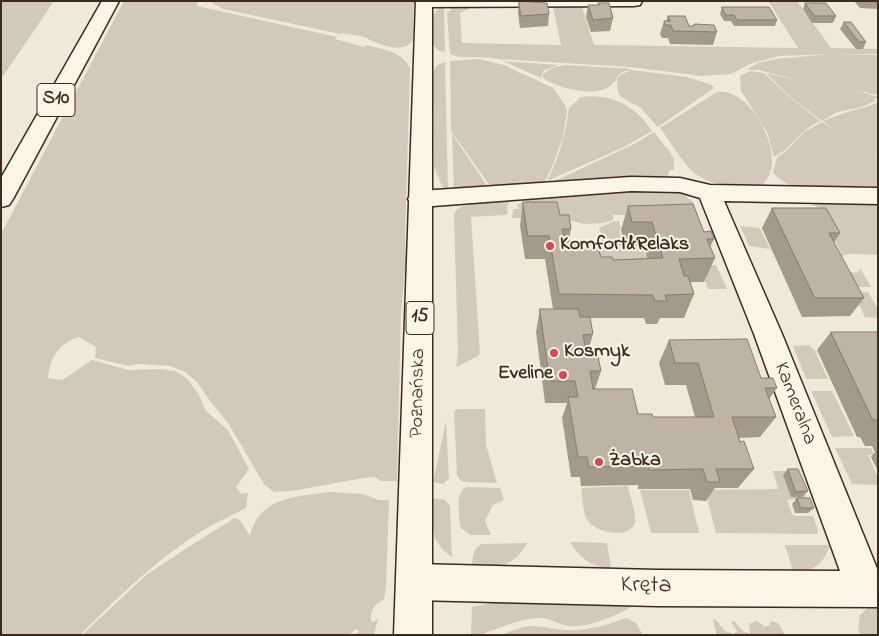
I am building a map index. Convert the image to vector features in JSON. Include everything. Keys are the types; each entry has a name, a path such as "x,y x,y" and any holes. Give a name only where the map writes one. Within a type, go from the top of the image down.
{"main road":[{"name":"S10","path":"1,199 111,1"},
{"path":"424,2 634,1"},
{"name":"Poznańska","path":"413,635 420,380 420,199 424,2"},
{"path":"420,199 631,184 680,185 710,193 878,196"},
{"name":"Kameralna","path":"710,193 871,589"},
{"name":"Kręta","path":"415,582 657,588 871,589"}],"shaded area":[{"path":"1,1 54,1 1,79"},
{"path":"124,1 198,1 197,6 337,37 335,39 364,47 366,45 385,50 397,54 410,68 406,260 401,312 397,481 380,481 375,477 363,478 292,491 274,492 264,484 228,423 197,382 185,372 170,366 137,364 129,366 95,358 96,347 79,337 66,343 53,357 48,378 62,380 92,360 128,370 159,369 176,371 187,379 198,393 206,411 228,430 249,469 236,487 241,494 248,493 246,508 205,529 171,552 124,592 80,635 1,635 1,234"},
{"path":"209,1 414,1 413,40 403,47 391,47 360,36 340,34 223,9"},
{"path":"768,1 797,1 831,48 878,49 878,54 840,55 878,55 878,95 856,90 878,97 873,99 876,101 858,108 837,112 822,121 789,96 766,73 804,82 759,70 746,70 758,63 776,59 831,54 780,56 752,63 731,74 702,76 630,67 465,57 450,54 447,13 454,7 472,7 460,13 462,43 561,45 553,7 582,7 594,45 798,48"},
{"path":"444,6 445,52 439,51 433,45 432,28 433,17"},
{"path":"479,59 504,65 553,88 565,105 567,112 563,137 544,183 496,190 488,183 451,131 450,61"},
{"path":"503,61 558,65 543,71 541,78"},
{"path":"445,62 448,190 442,186 434,167 433,72 437,65"},
{"path":"564,65 634,69 621,73 610,86 603,90 586,91 566,88 543,78 543,74 552,68"},
{"path":"631,70 687,77 712,85 714,88 658,127 641,108 621,97 618,93 617,79 620,75"},
{"path":"750,71 764,73 787,95 820,121 798,136 774,157 767,132 741,91 740,76"},
{"path":"717,92 728,92 738,97 747,104 762,125 771,149 772,167 760,187 723,185 697,175 686,164 660,128"},
{"path":"581,97 602,97 622,103 646,122 652,131 624,147 547,181 561,145 569,108"},
{"path":"878,103 878,156 873,154 878,157 878,192 822,193 808,191 784,182 773,173 777,157 786,151 804,132 822,122 834,130 823,121"},
{"path":"654,132 674,159 674,170 670,170 668,174 671,180 544,186 634,144"},
{"path":"452,134 490,190 454,191"},
{"path":"669,190 685,195 693,202 695,206 693,205 691,208 696,210 698,214 613,215 613,220 603,223 584,224 561,218 512,218 513,209 519,209 517,205 528,200 533,193"},
{"path":"513,198 507,206 508,213 506,215 471,217 480,353 478,356 456,367 458,354 454,216 456,210 463,206"},
{"path":"878,200 878,255 850,254 836,259 848,271 859,272 860,268 871,287 836,287 819,253 841,253 822,213 822,207 819,208 814,205 815,202"},
{"path":"614,221 619,221 621,229 619,230 624,247 643,247 653,280 607,282 595,243 602,243 599,228"},
{"path":"740,226 760,228 770,249 749,246"},
{"path":"700,265 716,265 727,289 708,289"},
{"path":"857,292 868,292 878,309 878,318 865,317 854,295"},
{"path":"809,345 815,351 828,379 806,379 793,346"},
{"path":"811,391 832,391 854,436 832,437"},
{"path":"457,409 485,409 486,445 497,483 465,482 461,481 457,475 454,412"},
{"path":"446,421 449,478 443,484 433,482"},
{"path":"835,448 871,448 874,455 868,455 878,478 878,485 852,484"},
{"path":"773,471 794,471 807,498 787,500 793,516 813,516 818,530 817,534 716,533 705,490 778,489"},
{"path":"628,486 635,513 633,527 622,533 614,533 593,526 587,519 584,510 581,488"},
{"path":"467,487 500,488 504,500 493,505 485,521 491,535 470,535 460,527 459,498 460,493"},
{"path":"640,490 689,490 699,533 651,533"},
{"path":"329,492 363,494 379,500 389,500 386,587 384,600 375,606 371,614 371,621 373,622 378,619 374,635 356,635 359,631 355,629 350,635 82,635 146,575 235,518 240,520 250,536 255,522 261,513 269,507 298,496"},
{"path":"433,498 445,500 450,506 452,557 444,551 435,538 433,531"},
{"path":"570,542 607,543 611,568 604,568 587,561"},
{"path":"527,543 516,557 504,564 498,566 472,565 475,550 481,544"},
{"path":"785,545 830,545 824,558 817,566 807,570 793,571"},
{"path":"492,603 637,603 614,615 585,625 568,626 542,618 534,618 518,621 479,635 471,635 472,607"},
{"path":"868,608 878,608 878,635 861,635 858,631 860,615"},
{"path":"626,618 636,623 643,635 503,635 524,627 533,626 565,630 589,629"},
{"path":"715,619 725,631 734,634 737,631 731,622 734,621 744,632 750,633 749,624 757,621 765,627 770,625 771,621 778,623 785,635 717,635 713,621"}],"building":[{"path":"519,1 547,3 549,14 521,16"},
{"path":"598,3 609,3 613,18 593,20 588,5 599,5"},
{"path":"805,3 826,3 836,16 815,16"},
{"path":"722,7 769,7 777,20 737,20 734,15 726,15"},
{"path":"668,16 685,16 689,26 694,26 694,24 714,25 717,32 673,31 671,25 665,25 664,21 670,21"},
{"path":"844,22 851,22 866,42 859,42"},
{"path":"523,202 557,202 560,215 569,215 571,229 562,229 565,241 596,241 601,257 612,257 613,260 663,258 652,222 632,222 628,206 693,204 704,232 711,231 714,239 707,239 715,258 679,259 684,276 688,276 694,294 665,295 667,301 655,301 653,295 559,294 549,236 528,236"},
{"path":"772,208 826,208 840,233 829,233 864,298 815,298"},
{"path":"540,309 578,309 580,317 590,317 593,334 583,335 586,352 597,352 601,371 590,371 593,389 632,389 638,414 652,414 653,417 714,417 698,363 675,363 669,340 747,339 761,378 773,378 777,388 765,388 776,417 732,417 740,442 744,441 754,469 716,469 720,482 707,482 703,469 649,470 648,466 589,467 587,457 578,457 568,397 578,397 575,381 550,381"},
{"path":"831,332 878,332 878,421 873,420"},
{"path":"788,469 798,469 808,491 796,492"},
{"path":"797,498 810,498 814,508 801,508"}],"place":[{"name":"Komfort&Relaks","path":"550,246"},
{"name":"Kosmyk","path":"554,353"},
{"name":"Eveline","path":"563,375"},
{"name":"Żabka","path":"599,462"}]}
